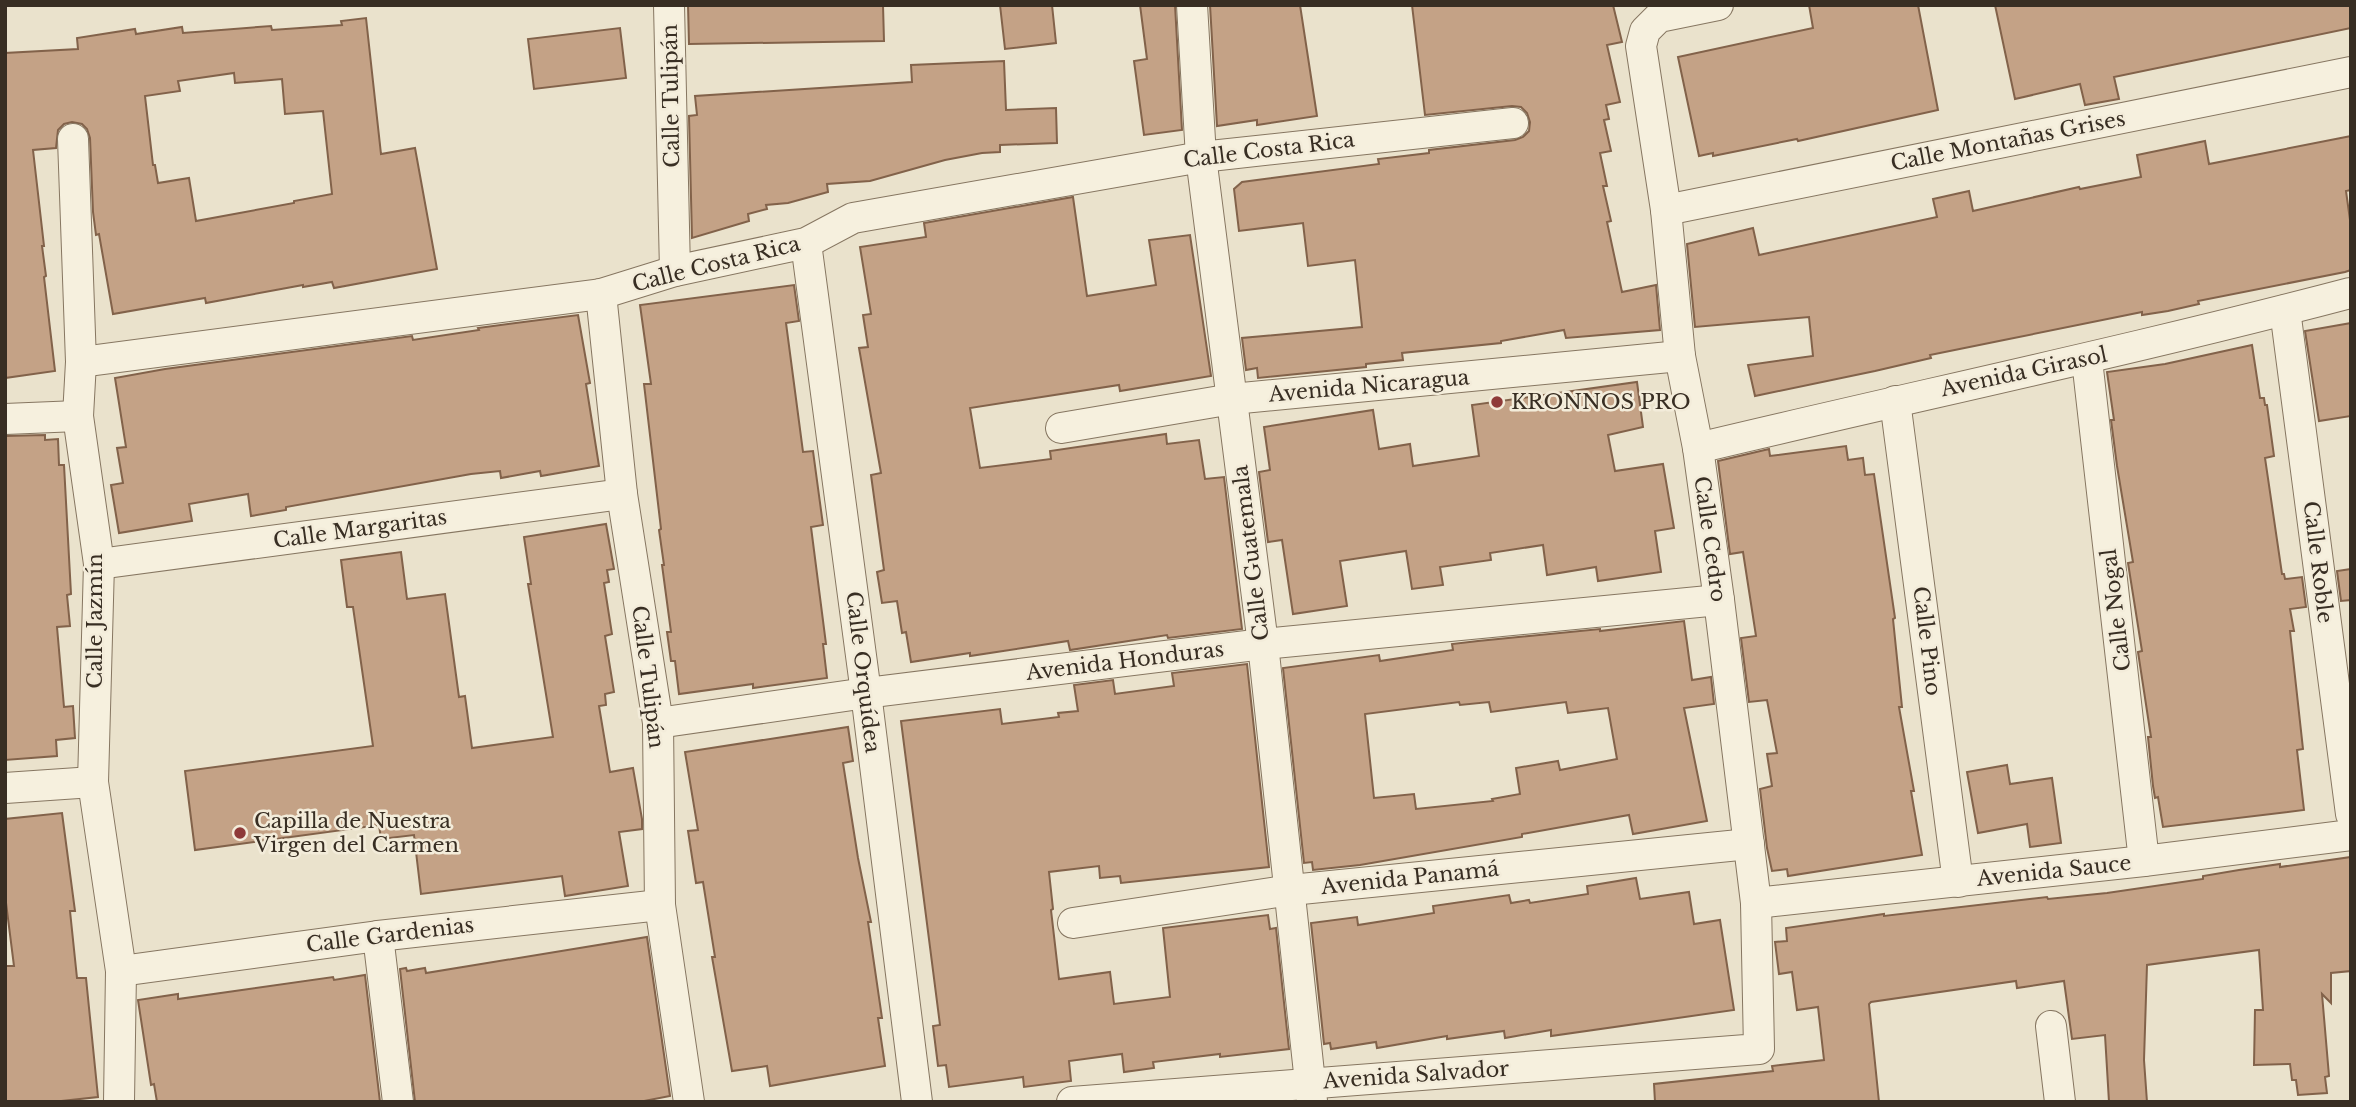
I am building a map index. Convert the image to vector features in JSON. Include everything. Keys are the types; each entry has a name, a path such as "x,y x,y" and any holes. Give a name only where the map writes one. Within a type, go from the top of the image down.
{"street":[{"name":"Calle Tulipán","path":"669,5 675,271"},
{"name":"Calle Guatemala","path":"1192,5 1201,157 1291,890 1311,1092"},
{"name":"Calle Cedro","path":"1718,5 1659,18 1645,31 1641,46 1665,210 1680,356 1698,448 1756,903 1759,1049"},
{"name":"Calle Montañas Grises","path":"1665,210 2351,72"},
{"name":"Calle Costa Rica","path":"81,362 601,294 675,271 806,243 853,218 1201,157 1513,123"},
{"name":"Calle Jazmín","path":"73,139 81,362 78,416 99,564 93,782 121,971 119,1102"},
{"name":"Calle Orquídea","path":"806,243 917,1102"},
{"name":"Avenida Girasol","path":"1698,448 1895,401 2087,360 2350,293"},
{"name":"Calle Tulipán","path":"601,294 622,494 657,723 660,905 689,1102"},
{"name":"Calle Roble","path":"2285,310 2351,814"},
{"name":"Avenida Nicaragua","path":"1061,428 1232,399 1680,356"},
{"name":"Calle Nogal","path":"2087,360 2144,861"},
{"name":"Calle Pino","path":"1895,401 1958,882"},
{"path":"5,419 78,416"},
{"name":"Calle Margaritas","path":"99,564 622,494"},
{"name":"Avenida Honduras","path":"657,723 866,693 1262,644 1718,600"},
{"path":"5,788 93,782"},
{"name":"Avenida Sauce","path":"1756,903 2144,861 2351,835"},
{"name":"Avenida Panamá","path":"1073,923 1291,890 1749,844"},
{"name":"Calle Gardenias","path":"121,971 378,936 660,905"},
{"path":"378,936 398,1102"},
{"path":"2052,1026 2060,1102"},
{"name":"Avenida Salvador","path":"1072,1102 1311,1092 1759,1049"}],"building":[{"path":"688,5 883,5 884,41 689,44"},
{"path":"1000,5 1052,5 1056,43 1005,49"},
{"path":"1140,5 1175,5 1182,130 1144,135 1134,61 1147,59"},
{"path":"1210,5 1300,5 1317,116 1257,125 1257,120 1217,126"},
{"path":"1412,5 1613,5 1622,42 1607,45 1620,102 1606,105 1609,119 1604,120 1611,151 1600,153 1607,186 1603,186 1611,221 1607,222 1622,292 1656,285 1660,330 1566,338 1564,330 1501,343 1402,353 1403,360 1366,364 1366,367 1258,378 1257,368 1246,370 1242,338 1362,327 1355,260 1308,266 1303,223 1239,231 1234,189 1242,182 1379,164 1378,159 1429,153 1429,150 1515,140 1529,131 1527,113 1521,107 1425,115"},
{"path":"1809,5 1918,5 1938,110 1798,141 1797,139 1713,156 1713,153 1699,156 1678,57 1813,28"},
{"path":"1995,5 2351,5 2351,28 2114,77 2119,99 2085,105 2080,84 2015,99"},
{"path":"366,18 381,154 415,148 437,269 334,288 332,282 303,285 206,303 205,298 113,314 99,234 96,235 90,138 82,124 64,124 58,130 56,148 33,150 55,371 5,378 5,53 78,49 77,38 135,29 136,34 182,27 183,33 271,26 272,30 342,25 341,21","holes":["234,73 235,83 282,79 285,114 323,111 332,194 196,221 189,178 158,183 153,165 145,96 180,91 178,81"]},
{"path":"620,28 626,78 534,89 528,39"},
{"path":"1004,61 1006,110 1056,108 1057,143 1000,145 1000,152 945,160 870,181 827,184 828,192 788,203 766,205 767,209 748,214 749,221 692,238 689,116 697,115 695,96 912,82 911,65"},
{"path":"2351,136 2351,190 2346,191 2351,227 2351,270 2345,272 2198,301 2199,304 2168,311 2142,315 2142,312 1930,355 1931,358 1755,396 1748,365 1813,356 1809,317 1695,327 1687,244 1753,228 1759,255 1937,217 1933,199 1969,191 1973,211 2079,187 2080,189 2141,177 2137,155 2205,141 2209,164"},
{"path":"1073,197 1087,296 1156,285 1149,240 1190,235 1211,376 1120,391 1119,385 970,408 980,468 1051,459 1050,451 1166,434 1167,444 1199,440 1205,479 1224,477 1242,629 1168,638 1167,635 1070,650 1068,641 911,662 906,632 902,633 897,601 882,603 877,572 884,570 871,475 881,473 859,348 868,347 863,315 871,314 860,247 926,237 924,223"},
{"path":"794,285 799,321 786,323 803,452 813,451 823,525 811,527 826,644 823,644 827,678 679,694 675,661 671,661 667,632 671,632 644,384 651,384 640,305"},
{"path":"578,315 590,383 586,384 599,466 541,476 540,471 501,478 500,471 471,474 286,507 286,510 251,516 248,494 189,504 192,521 119,533 111,485 123,483 117,448 126,447 115,378 412,336 413,340 479,330 478,328"},
{"path":"2351,323 2351,416 2319,421 2305,331"},
{"path":"2252,345 2260,398 2264,398 2267,405 2274,456 2265,458 2282,574 2285,579 2302,577 2306,607 2290,609 2303,749 2297,750 2304,810 2163,827 2158,797 2155,798 2153,786 2148,737 2151,737 2138,652 2142,651 2128,563 2133,562 2117,466 2107,372 2165,364"},
{"path":"1637,382 1643,427 1608,435 1615,471 1663,464 1674,528 1655,531 1661,572 1598,581 1596,567 1547,575 1543,545 1490,553 1491,560 1440,567 1443,585 1412,589 1406,551 1340,561 1347,606 1293,614 1282,540 1268,542 1259,472 1270,470 1264,427 1373,410 1379,449 1410,444 1413,466 1479,456 1472,405"},
{"path":"45,435 45,440 58,439 59,465 64,465 71,594 67,595 70,626 57,627 64,707 73,706 75,738 56,740 57,756 5,760 5,436"},
{"path":"1846,446 1848,460 1863,458 1865,475 1874,474 1895,618 1902,707 1899,707 1922,855 1788,876 1787,869 1772,871 1767,848 1760,789 1772,786 1767,754 1777,753 1767,700 1749,702 1741,638 1756,636 1743,552 1730,554 1718,461 1769,449 1770,456"},
{"path":"606,524 614,569 607,570 609,582 604,583 612,634 605,636 614,692 605,694 606,705 599,706 610,772 633,768 642,819 642,829 619,832 628,886 565,896 562,876 421,894 414,835 381,839 379,825 195,850 185,771 373,746 353,607 347,607 341,560 401,552 407,599 445,594 459,697 465,696 472,748 553,737 528,584 531,584 524,537"},
{"path":"2351,569 2351,600 2341,601 2337,571"},
{"path":"1684,621 1692,680 1711,677 1714,704 1684,708 1707,821 1633,834 1629,815 1360,865 1313,870 1312,862 1304,863 1283,668 1379,655 1380,661 1453,650 1452,644","holes":["1459,702 1460,705 1489,702 1491,712 1566,702 1568,713 1608,708 1617,759 1560,770 1558,761 1516,768 1520,794 1492,799 1493,801 1416,809 1414,794 1374,798 1365,714"]},
{"path":"1247,664 1269,867 1121,883 1120,876 1100,878 1099,866 1049,872 1051,910 1059,979 1110,972 1114,1004 1170,997 1163,928 1268,915 1270,929 1276,928 1289,1049 1153,1062 1154,1068 1124,1072 1122,1054 1069,1061 1071,1081 1024,1087 1023,1077 949,1087 946,1065 938,1066 933,1026 940,1025 901,721 1000,709 1002,724 1059,717 1058,713 1078,711 1074,685 1113,680 1115,694 1174,686 1172,673"},
{"path":"848,727 853,761 843,763 871,922 868,922 882,1018 878,1018 885,1066 770,1086 767,1066 732,1071 712,957 715,957 703,882 696,883 688,831 698,830 685,752"},
{"path":"2007,765 2010,784 2052,778 2061,843 2030,847 2027,824 1978,833 1967,772"},
{"path":"62,813 75,911 70,911 77,978 86,978 98,1097 52,1102 5,1102 5,966 14,966 5,895 5,819"},
{"path":"2351,857 2351,971 2331,973 2331,1003 2322,994 2329,1076 2325,1077 2327,1093 2298,1095 2290,1064 2254,1065 2255,1010 2263,1010 2259,950 2147,965 2144,1060 2147,1102 2109,1102 2105,1035 2072,1039 2064,981 2017,988 2016,981 1871,1002 1869,1004 1879,1102 1655,1102 1654,1084 1773,1071 1772,1066 1824,1060 1818,1007 1797,1010 1792,972 1779,974 1775,942 1787,941 1786,928 1884,914 2107,893 2203,879 2203,876 2239,870"},
{"path":"1636,878 1640,899 1689,892 1694,924 1720,920 1734,1010 1551,1036 1551,1030 1505,1038 1504,1031 1447,1039 1447,1036 1377,1048 1376,1042 1331,1049 1330,1043 1324,1044 1311,923 1357,917 1358,925 1434,913 1433,906 1509,895 1511,903 1529,900 1530,903 1588,894 1587,886"},
{"path":"647,937 670,1096 639,1102 415,1102 400,969 406,968 407,971 425,968 426,973"},
{"path":"365,975 380,1102 157,1102 154,1084 151,1085 138,1000 178,994 178,999"}],"place":[{"name":"KRONNOS PRO","path":"1497,402"},
{"name":"Capilla de Nuestra Virgen del Carmen","path":"240,833"}]}
